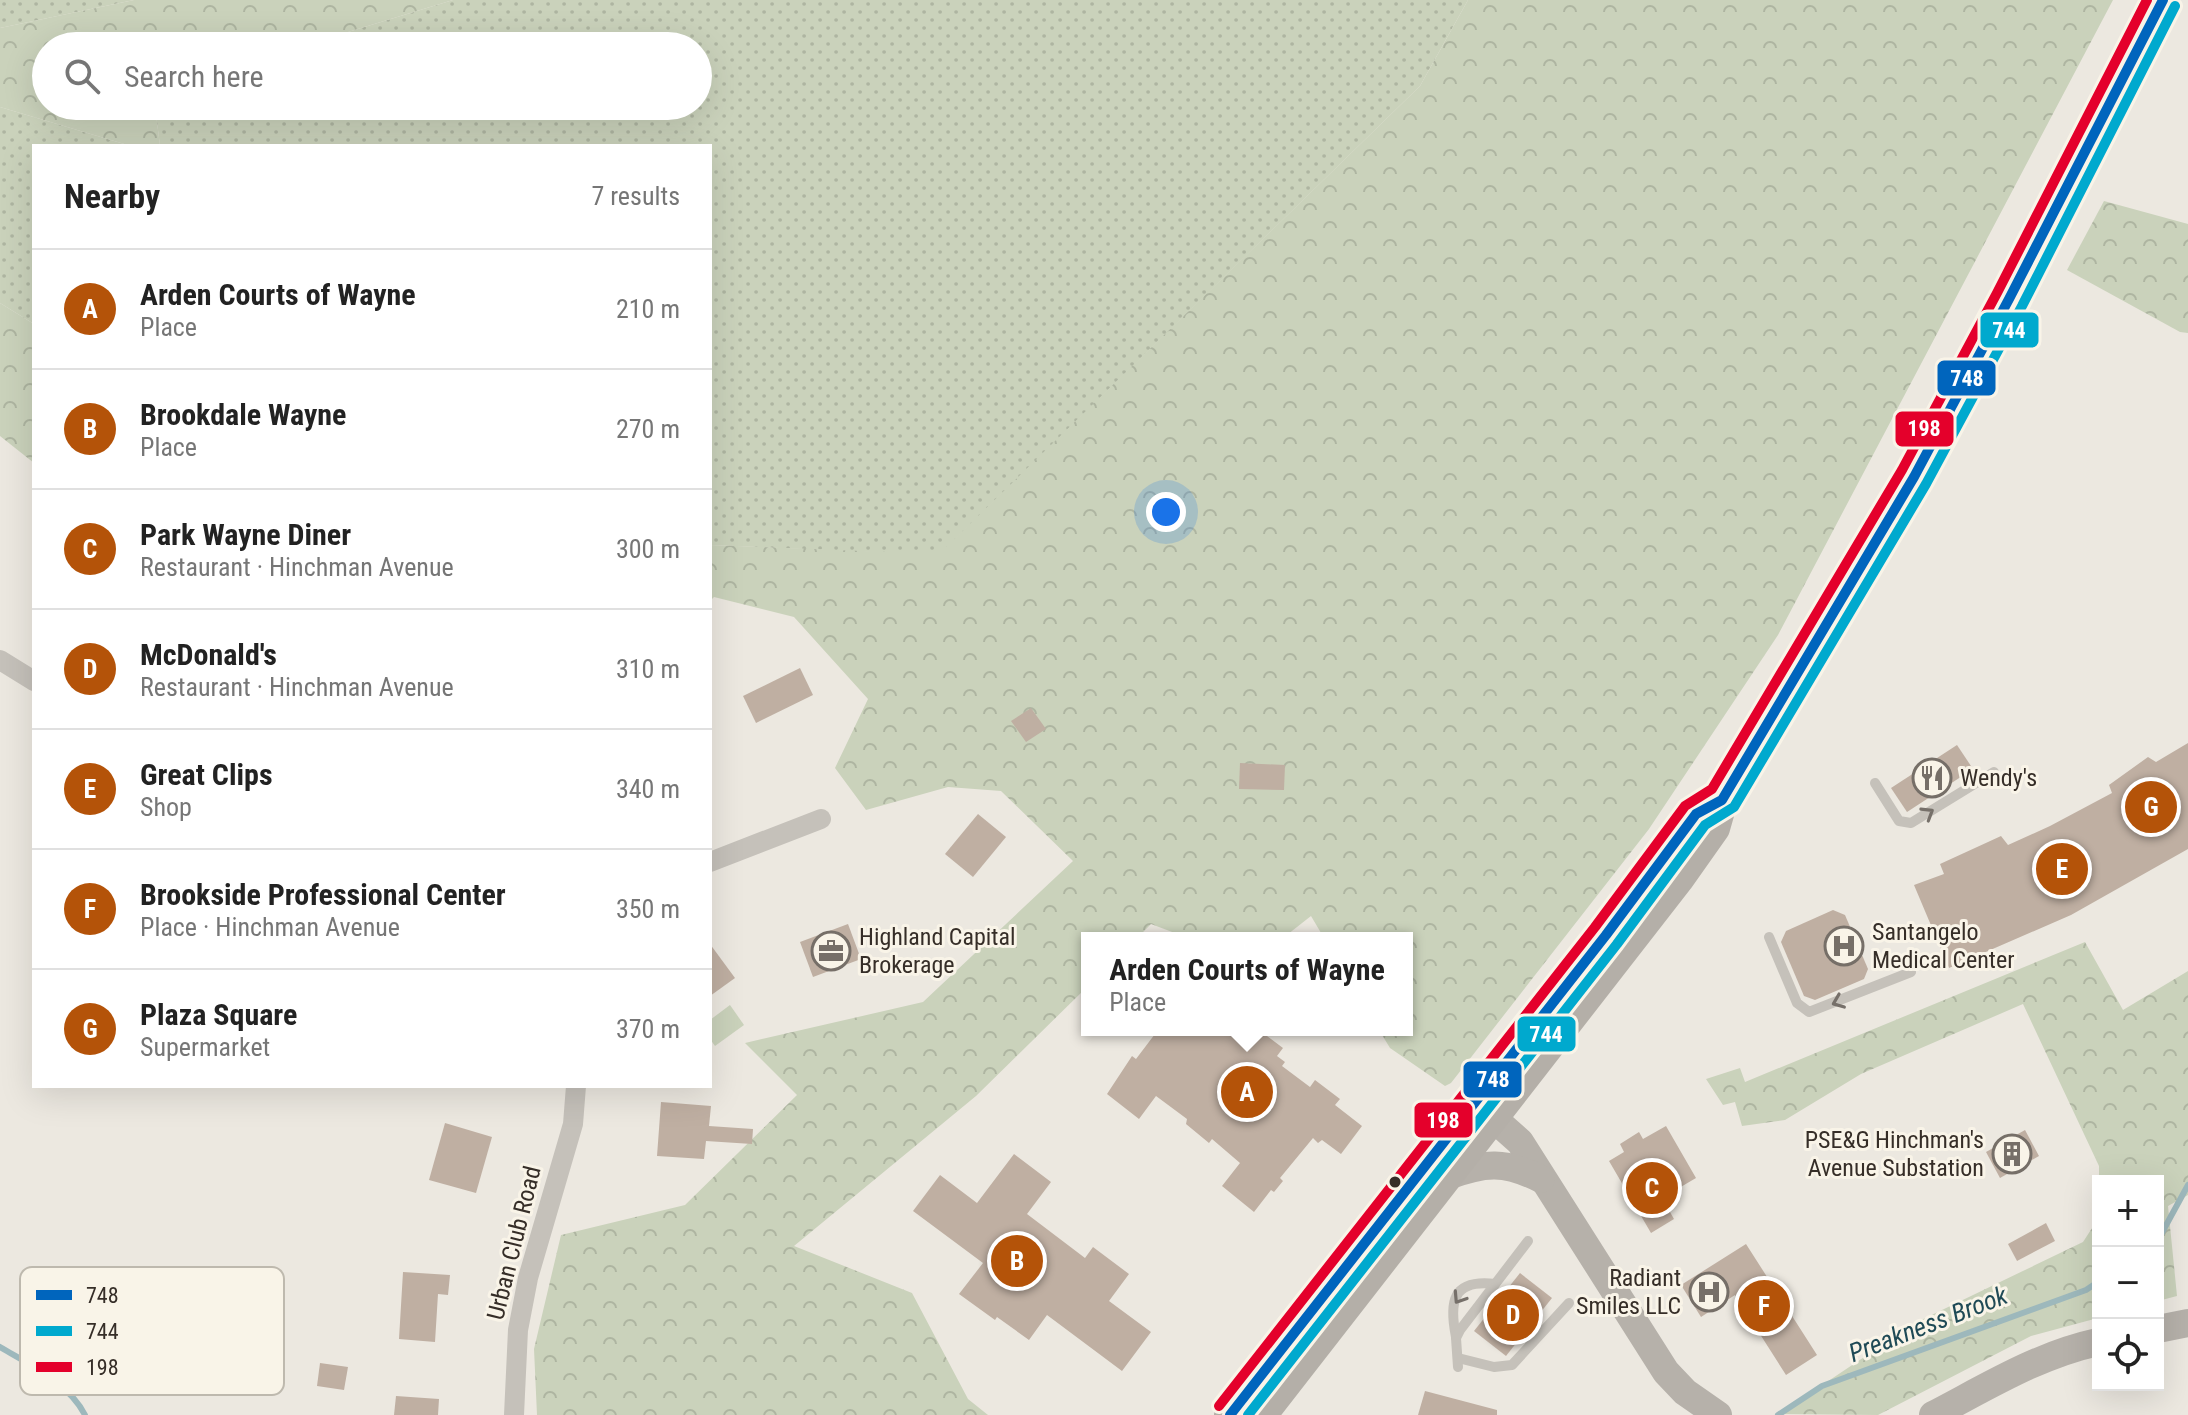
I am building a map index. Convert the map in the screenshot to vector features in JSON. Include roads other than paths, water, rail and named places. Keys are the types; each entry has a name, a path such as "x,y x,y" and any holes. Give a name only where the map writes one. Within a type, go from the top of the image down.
{"main road":[{"path":"1230,1415 1687,867 1714,828 1722,800 1824,634 1988,342 2163,0"},
{"path":"1261,1415 1448,1176 1482,1113"},
{"path":"1278,1415 1294,1373"}],"street":[{"path":"0,660 32,680"},
{"path":"712,861 821,819"},
{"name":"Urban Club Road","path":"514,1415 516,1353 528,1278 573,1124 576,1088"},
{"path":"1482,1113 1520,1142 1666,1372 1685,1392 1718,1415"},
{"path":"1448,1176 1475,1166 1501,1164 1518,1167 1541,1179"},
{"path":"2164,1328 2188,1323"},
{"path":"1933,1415 2034,1361 2092,1343"}],"lane":[{"path":"1875,783 1899,821 1911,823 1994,772"},
{"path":"1769,937 1797,1003 1809,1012 1911,972"},
{"path":"1456,1338 1528,1241"},
{"path":"1495,1284 1465,1287 1454,1300 1451,1309 1458,1362 1494,1367 1512,1365 1569,1303"}],"waterway":[{"name":"Preakness Brook","path":"2164,1229 2188,1185"},
{"name":"Preakness Brook","path":"1778,1415 1822,1386 2092,1286"},
{"path":"0,1347 20,1359"},
{"path":"71,1395 85,1415"}],"place":[{"name":"Wendy's","path":"1932,778"},
{"name":"Plaza Square","path":"2151,807"},
{"name":"Great Clips","path":"2062,869"},
{"name":"Santangelo Medical Center","path":"1844,946"},
{"name":"Highland Capital Brokerage","path":"831,951"},
{"name":"Arden Courts of Wayne","path":"1247,1092"},
{"name":"PSE&G Hinchman's Avenue Substation","path":"2012,1154"},
{"name":"Park Wayne Diner","path":"1652,1188"},
{"name":"Brookdale Wayne","path":"1017,1261"},
{"name":"Radiant Smiles LLC","path":"1709,1292"},
{"name":"Brookside Professional Center","path":"1764,1306"},
{"name":"McDonald's","path":"1513,1315"}]}
